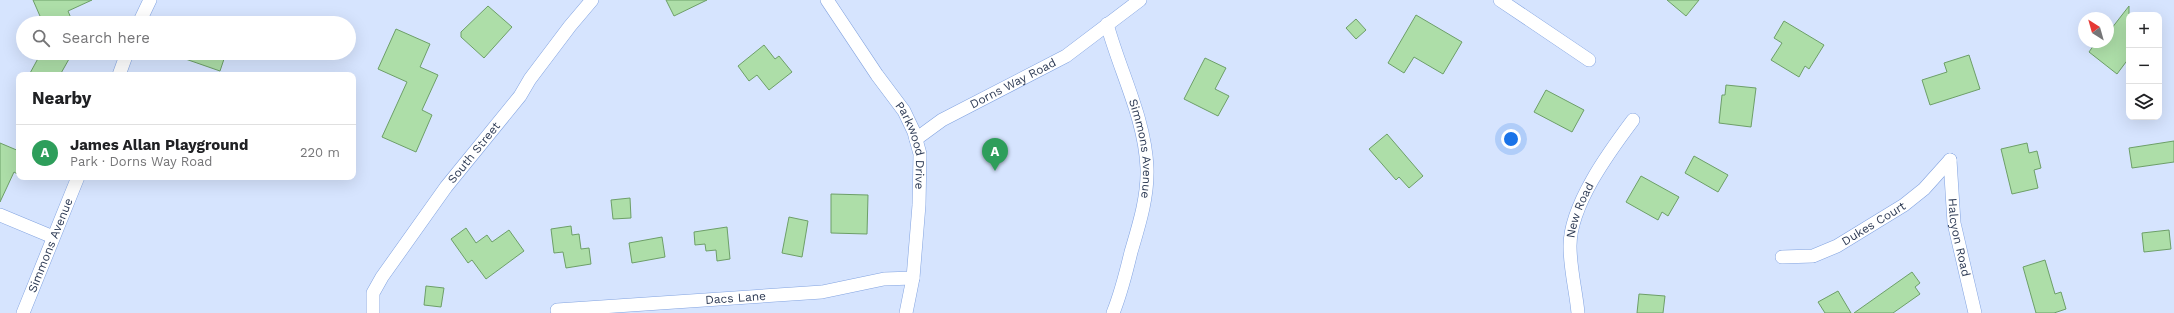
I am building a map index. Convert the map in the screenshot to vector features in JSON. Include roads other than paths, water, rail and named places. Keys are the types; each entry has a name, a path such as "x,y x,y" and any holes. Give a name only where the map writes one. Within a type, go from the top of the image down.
{"street":[{"path":"142,16 150,0"},
{"name":"South Street","path":"373,313 373,293 382,277 446,187 520,96 538,67 592,0"},
{"name":"Parkwood Drive","path":"827,0 877,75 904,111 916,139 920,154 920,179 913,278 906,313"},
{"path":"1107,24 1140,0"},
{"path":"1500,0 1589,60"},
{"name":"Dorns Way Road","path":"916,139 942,120 1066,56 1107,24"},
{"name":"Simmons Avenue","path":"1107,24 1130,90 1144,148 1147,169 1143,211 1121,293 1113,313"},
{"path":"120,72 124,60"},
{"name":"New Road","path":"1578,313 1570,246 1574,218 1606,155 1633,120"},
{"name":"Dukes Court","path":"1782,258 1812,256 1837,246 1904,205 1924,189 1950,160"},
{"name":"Halcyon Road","path":"1950,160 1954,223 1975,313"},
{"name":"Simmons Avenue","path":"23,313 77,180"},
{"path":"0,215 53,237"},
{"name":"Dacs Lane","path":"557,310 822,292 884,279 913,278"}],"place":[{"name":"James Allan Playground","path":"995,171"}]}
